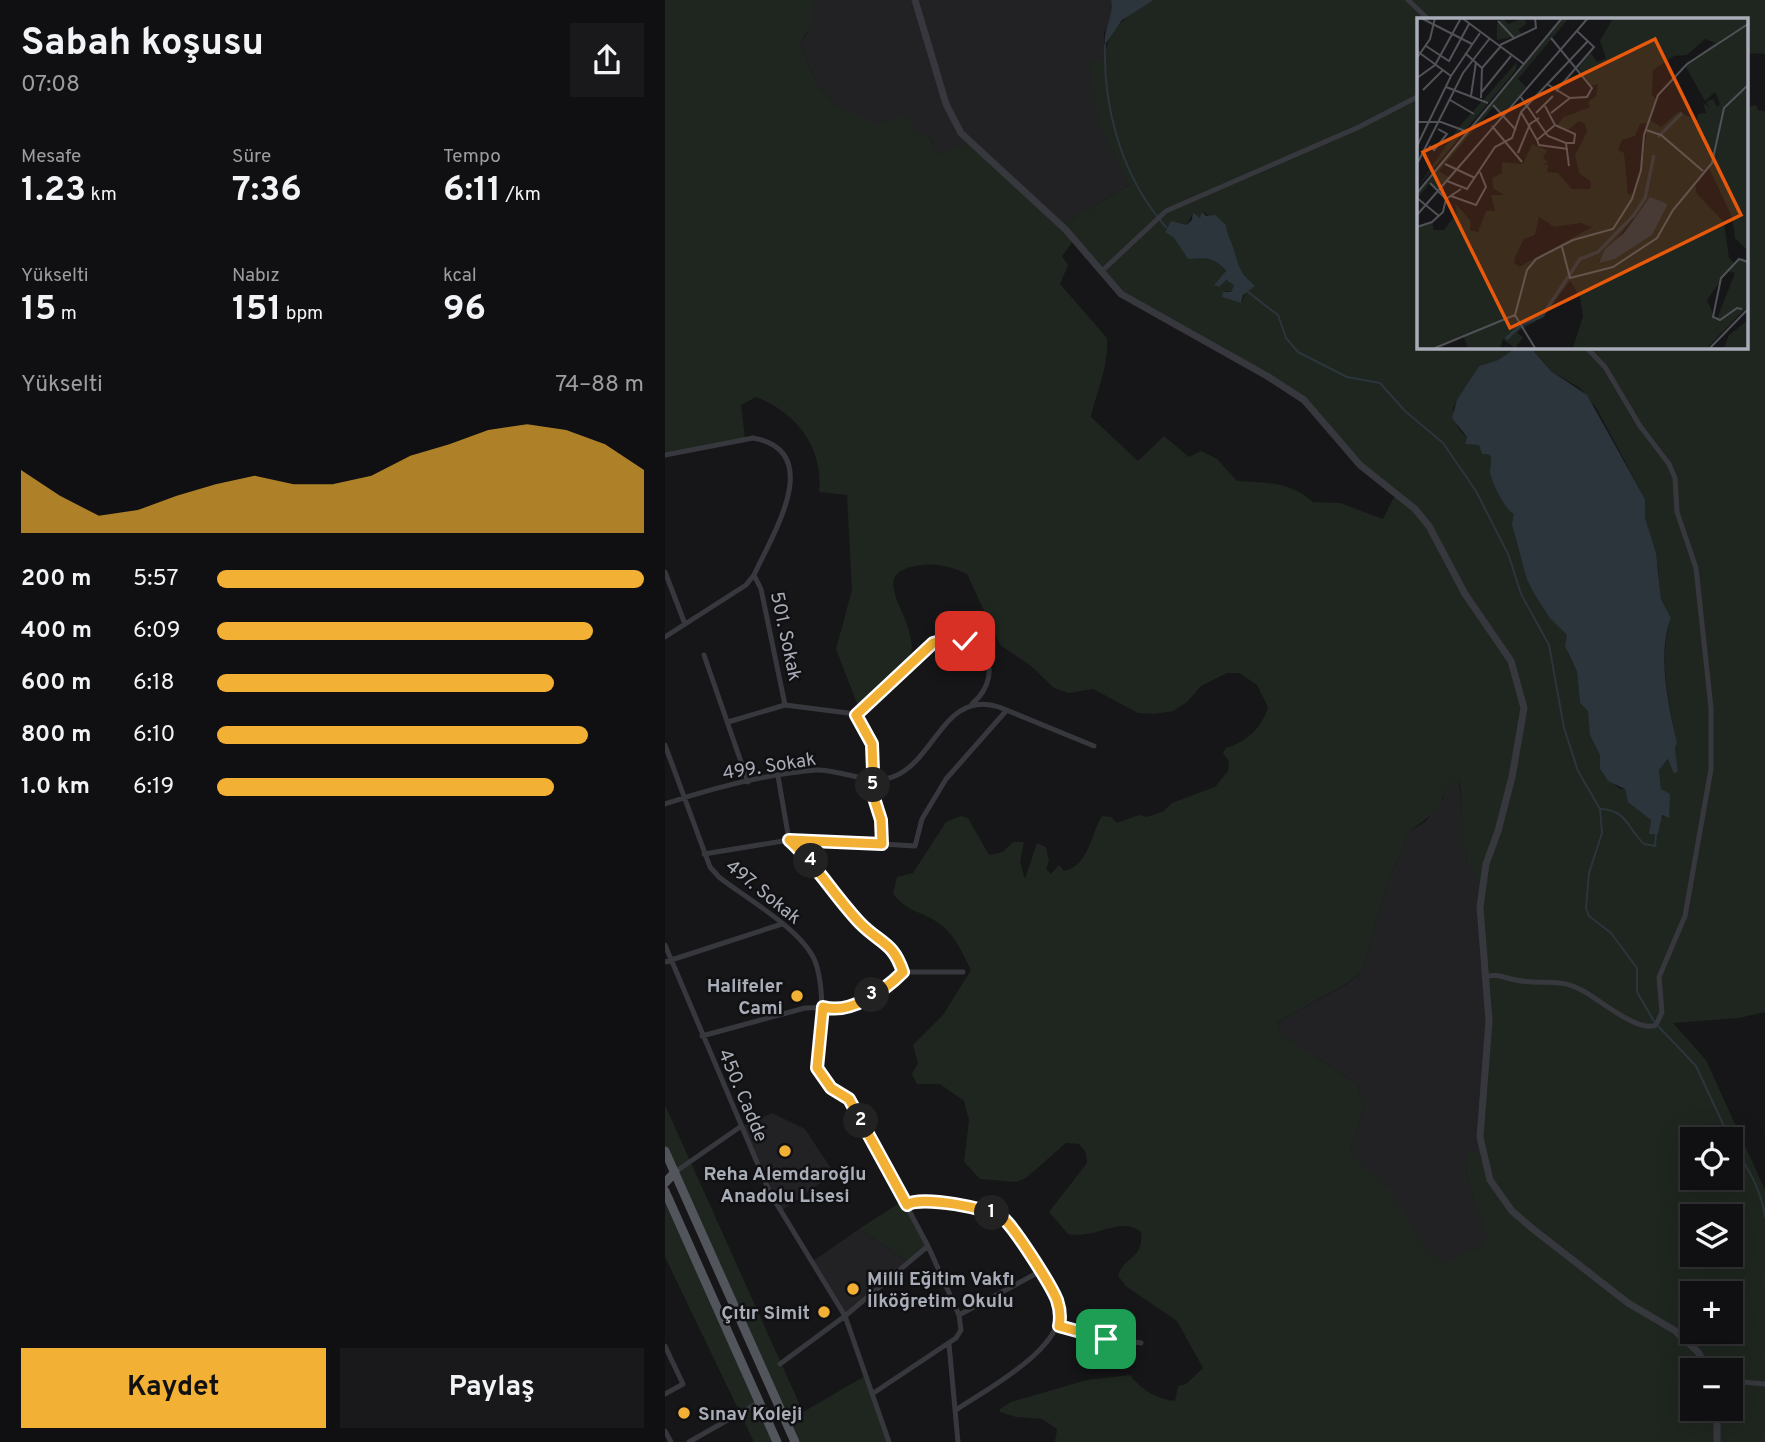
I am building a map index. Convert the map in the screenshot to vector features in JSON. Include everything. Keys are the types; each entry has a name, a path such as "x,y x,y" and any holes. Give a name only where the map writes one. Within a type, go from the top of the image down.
{"main road":[{"path":"665,1151 795,1442"},
{"path":"665,1183 675,1172"},
{"path":"665,1191 778,1442"}],"street":[{"path":"915,0 955,125 1054,219 1121,294 1267,376 1304,400 1360,465 1415,509 1429,526 1465,594 1511,661 1524,708 1512,777 1482,882 1479,928 1489,1021 1480,1137 1490,1180 1512,1211 1533,1229 1628,1303 1674,1330 1702,1358"},
{"path":"1408,0 1427,18"},
{"path":"1102,271 1166,211 1359,127 1417,97"},
{"path":"1485,976 1492,974 1517,981 1565,982 1632,1022 1652,1028 1656,1025 1662,1012 1659,977 1685,916 1711,769 1711,708 1696,568 1677,512 1675,478 1669,464 1640,426 1605,367 1587,348"},
{"path":"665,455 753,438 762,440 787,460 793,474 793,485 754,575 736,594 665,637"},
{"path":"665,572 685,624"},
{"name":"501. Sokak","path":"754,575 761,589 785,705"},
{"path":"856,715 920,652 933,643 949,639 975,644 991,664 985,688 972,704"},
{"path":"704,655 748,782"},
{"path":"972,704 987,703 1094,746"},
{"name":"499. Sokak","path":"665,804 748,782 818,770 873,780 896,776 904,771 945,724 972,704"},
{"path":"728,722 785,705 856,715"},
{"path":"704,854 789,840 915,846 922,818 946,779 1006,711"},
{"path":"856,715 872,744 873,780 882,844"},
{"name":"497. Sokak","path":"665,745 686,797 704,854 719,877 782,924 803,943 817,964 823,1007 817,1068 831,1088 849,1099 907,1205"},
{"path":"778,776 789,840 810,859 862,925 891,946 903,972"},
{"path":"668,961 782,924"},
{"name":"450. Cadde","path":"665,945 668,961 780,1212 845,1316 889,1442"},
{"path":"702,1037 805,1008 838,1010 880,991 903,972 963,972"},
{"path":"675,1172 740,1127"},
{"path":"872,1394 949,1344 961,1330 959,1315 907,1205 912,1200 925,1199 998,1215 1005,1220 1057,1301 1059,1326 1053,1336 1018,1368 955,1410"},
{"path":"780,1364 845,1316 928,1246"},
{"path":"959,1315 1039,1272"},
{"path":"1059,1326 1084,1335 1141,1343"},
{"path":"949,1344 958,1442"},
{"path":"665,1346 683,1384 665,1394"},
{"path":"1743,1382 1765,1384"},
{"path":"688,1442 759,1402"},
{"path":"1717,1421 1717,1442"}],"shaded area":[{"path":"665,0 814,0 810,27 800,44 817,85 836,105 878,124 907,114 916,132 928,135 938,155 971,142 1061,226 1129,185 1100,126 1089,63 1105,59 1106,48 1114,31 1128,16 1154,0 1765,0 1765,54 1747,53 1747,18 1417,18 1417,348 1516,348 1498,360 1479,366 1453,408 1456,421 1461,432 1467,437 1466,440 1479,445 1485,455 1490,455 1493,462 1490,469 1502,500 1514,514 1516,539 1522,553 1527,580 1546,612 1567,635 1568,654 1577,672 1580,703 1588,710 1590,728 1600,755 1600,769 1605,777 1620,789 1625,789 1635,805 1651,820 1650,830 1656,834 1661,817 1666,816 1668,801 1661,789 1659,770 1668,759 1678,771 1675,749 1677,742 1665,664 1671,618 1661,599 1658,567 1645,518 1645,499 1597,409 1580,388 1551,371 1531,348 1747,348 1747,107 1756,105 1758,110 1765,111 1765,1012 1739,1018 1673,1023 1706,1060 1736,1127 1680,1127 1680,1190 1743,1190 1743,1142 1765,1190 1765,1442 1055,1442 1057,1429 1042,1419 1016,1417 1000,1412 1000,1409 1011,1402 1087,1380 1130,1375 1150,1393 1175,1401 1178,1386 1186,1384 1203,1368 1177,1321 1127,1287 1118,1276 1125,1264 1137,1253 1141,1232 1124,1226 1088,1234 1068,1234 1049,1212 1087,1163 1086,1153 1079,1144 1066,1143 1026,1178 1016,1182 980,1179 964,1162 969,1120 964,1101 940,1084 917,1084 912,1074 918,1063 913,1045 943,1015 971,970 958,945 945,928 905,905 893,894 897,877 913,873 946,822 961,816 968,818 989,855 1003,852 1013,842 1024,842 1020,862 1025,879 1037,843 1046,847 1049,861 1046,869 1051,874 1059,865 1064,871 1072,868 1084,856 1102,816 1111,817 1117,823 1139,815 1147,817 1164,811 1172,803 1215,787 1228,771 1229,762 1223,753 1226,748 1252,733 1262,721 1268,707 1257,685 1239,673 1227,673 1201,686 1187,702 1173,711 1154,714 1138,713 1093,689 1069,693 1054,688 1030,665 1000,645 967,574 929,564 900,571 894,580 894,590 912,646 909,661 894,680 860,711 836,649 852,590 847,495 819,492 817,461 812,447 795,422 756,397 741,405 745,438 665,455","holes":["1194,212 1200,218 1204,212 1227,233 1236,264 1249,281 1242,302 1222,297 1225,291 1231,292 1234,285 1226,280 1216,287 1217,281 1226,273 1219,263 1215,260 1187,257 1174,238 1165,231 1170,226 1186,225","1074,240 1121,294 1304,400 1379,481 1396,493 1383,519 1340,503 1313,502 1286,487 1237,481 1217,459 1201,451 1189,457 1164,436 1138,461 1091,417 1104,368 1107,338 1060,284 1068,265 1062,256","1459,779 1464,848 1473,873 1482,883 1489,1021 1482,1151 1468,1152 1466,1168 1472,1195 1487,1235 1483,1245 1446,1263 1426,1248 1393,1195 1351,1149 1364,1106 1357,1084 1282,1035 1277,1022 1343,986 1362,972 1388,881 1409,832 1440,808 1445,790"]},
{"path":"814,0 1111,0 1111,18 1104,33 1105,60 1090,63 1117,157 1129,185 1061,226 938,156 929,136 868,122 836,105 817,85 800,44 807,34"},
{"path":"1111,0 1154,0 1122,20 1105,45 1111,12"},
{"path":"1193,212 1200,218 1202,212 1206,216 1215,215 1226,225 1240,269 1255,286 1243,295 1241,303 1222,297 1223,292 1231,292 1234,285 1226,280 1219,287 1214,285 1226,271 1222,266 1209,259 1188,259 1174,238 1165,232 1171,221 1186,225 1192,220"},
{"path":"1516,348 1531,348 1551,371 1587,395 1645,499 1645,518 1656,553 1661,599 1671,618 1664,663 1667,696 1677,742 1675,749 1678,771 1674,774 1668,759 1659,770 1661,789 1670,794 1669,818 1662,815 1658,834 1649,834 1651,820 1628,802 1625,789 1608,781 1600,769 1600,755 1590,735 1588,711 1580,703 1577,672 1565,646 1567,635 1549,617 1527,580 1512,524 1514,514 1503,501 1493,481 1490,455 1482,454 1479,445 1465,444 1467,437 1452,418 1457,400 1479,366 1498,360"},
{"path":"1459,779 1466,859 1482,882 1489,1021 1482,1151 1466,1168 1472,1195 1488,1235 1483,1245 1446,1264 1435,1258 1420,1242 1386,1186 1360,1166 1351,1149 1364,1106 1357,1084 1282,1035 1277,1022 1344,986 1362,972 1388,881 1409,832 1426,821 1443,800 1444,790"},
{"path":"665,1105 803,1412 865,1376 889,1442 795,1442 665,1151"},
{"name":"Reha Alemdaroğlu Anadolu Lisesi","path":"772,1113 805,1129 834,1173 780,1212 740,1127"},
{"path":"665,1191 777,1442 754,1442 665,1257"},
{"path":"904,1200 928,1246 909,1262 859,1229"},
{"name":"Milli Eğitim Vakfı İlköğretim Okulu","path":"859,1229 909,1262 845,1316 812,1262"}],"waterway":[{"path":"1105,45 1107,90 1116,135 1133,178 1157,216"},
{"path":"1160,220 1166,227"},
{"path":"1248,292 1278,315 1286,338 1298,352 1347,377 1380,383 1405,411 1443,443 1476,491 1509,556 1521,594 1549,645 1564,728 1578,771 1600,809 1602,833 1589,873 1586,908 1589,916 1611,933 1637,968 1637,992 1655,1023"},
{"path":"1601,809 1610,810 1622,817 1644,844 1655,846 1656,834"},
{"path":"1659,1027 1696,1066 1724,1127"},
{"path":"1743,1161 1756,1186 1765,1217"}],"place":[{"name":"Halifeler Cami","path":"797,996"},
{"name":"Reha Alemdaroğlu Anadolu Lisesi","path":"785,1151"},
{"name":"Milli Eğitim Vakfı İlköğretim Okulu","path":"853,1289"},
{"name":"Çıtır Simit","path":"824,1312"},
{"name":"Sınav Koleji","path":"684,1413"}],"route":[{"path":"965,641 949,639 933,643 920,652 856,715 872,744 874,798 881,820 882,844 789,840 810,859 862,925 891,946 903,972 880,991 847,1007 838,1010 823,1007 817,1068 822,1079 831,1088 849,1099 907,1205 912,1200 925,1199 998,1215 1005,1220 1053,1293 1059,1310 1059,1326 1106,1339"}]}
